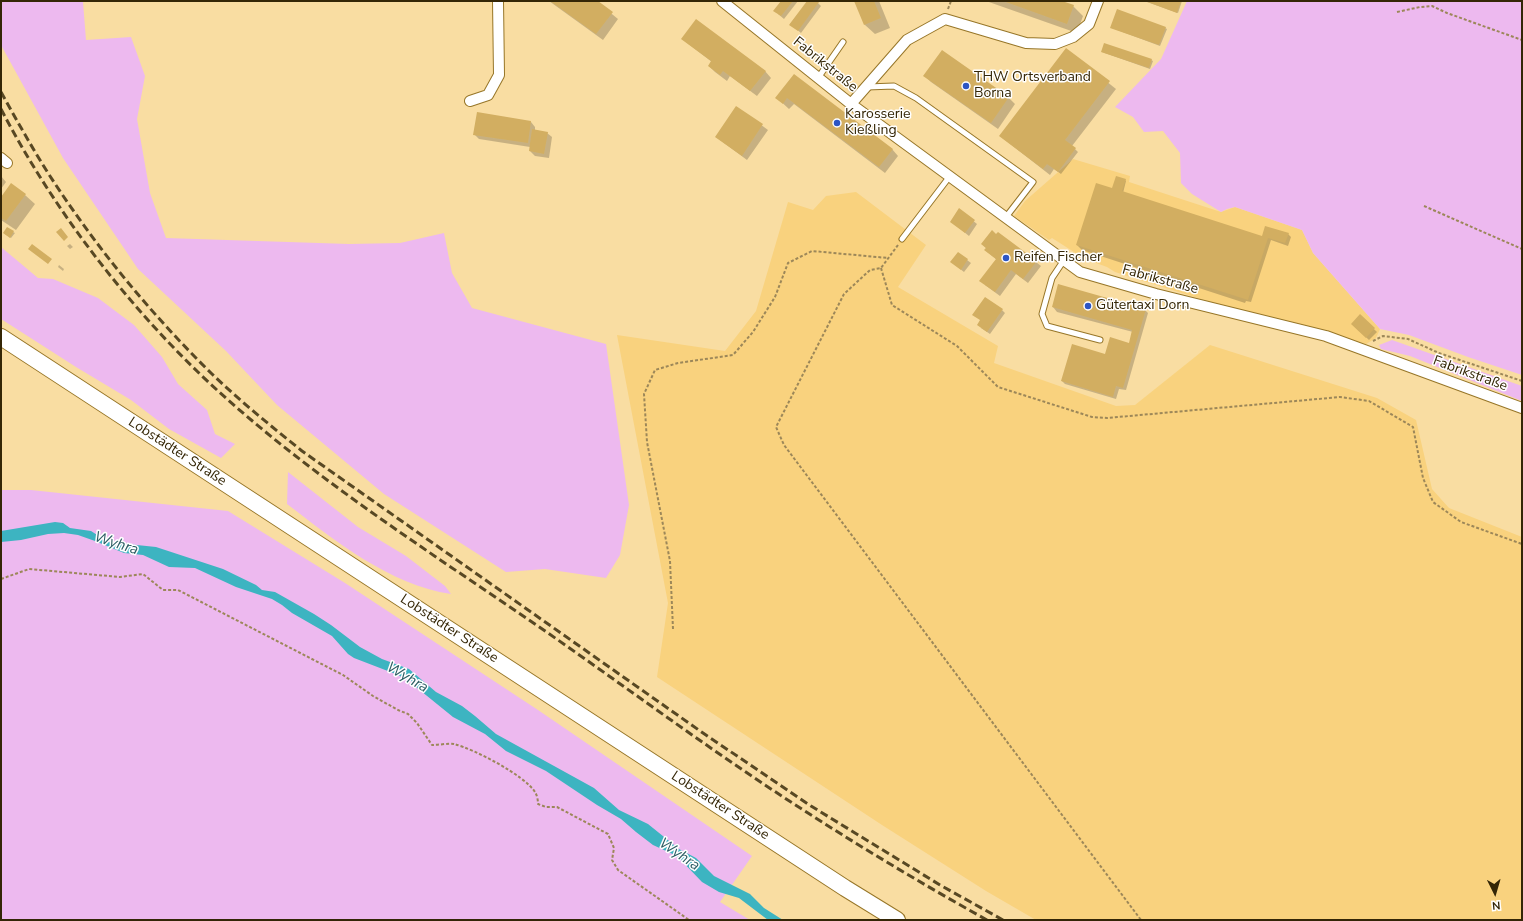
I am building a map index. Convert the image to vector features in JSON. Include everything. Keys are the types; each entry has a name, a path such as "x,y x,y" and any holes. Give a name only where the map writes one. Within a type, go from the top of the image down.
{"main road":[{"name":"Lobstädter Straße","path":"1,337 897,920"}],"street":[{"path":"470,101 488,95 499,75 498,1"},
{"name":"Fabrikstraße","path":"722,1 851,104 1080,272 1156,294 1326,336 1522,408"},
{"path":"851,104 907,40 945,19 1026,43 1056,44 1072,37 1089,24 1098,1"}],"lane":[{"path":"818,78 843,42"},
{"path":"865,87 894,86 916,98 1033,182 1006,217"},
{"path":"902,239 950,176"},
{"path":"1064,260 1052,278 1042,314 1047,326 1100,340"}],"path":[{"path":"1397,12 1432,6 1447,13 1522,40"},
{"path":"1424,206 1522,249"},
{"path":"902,239 881,268 870,270 844,294 776,428 784,445 1141,920"},
{"path":"673,629 670,561 647,442 644,394 654,370 678,363 733,355 753,332 775,297 788,263 812,251 888,258"},
{"path":"881,268 892,305 957,346 998,387 1092,416 1106,418 1340,397 1369,400 1413,427 1423,478 1433,502 1461,522 1522,544"},
{"path":"1368,352 1373,341 1383,336 1408,338 1439,353 1522,381"},
{"path":"1,579 29,568 120,577 142,574 163,590 178,590 343,676 374,696 408,714 417,723 432,745 442,746 452,743 470,750 510,770 530,785 536,793 538,804 546,807 557,807 608,834 614,848 612,860 618,870 689,920"}],"shaded area":[{"path":"1,1 80,1 83,2 86,40 131,37 145,76 137,119 150,193 166,238 349,244 400,243 444,233 452,273 472,308 606,344 629,505 620,555 606,578 545,569 506,572 384,494 277,405 226,351 138,269 63,158 1,45"},
{"path":"1187,1 1522,1 1522,375 1409,335 1380,329 1313,253 1302,230 1235,207 1221,212 1192,194 1181,183 1180,153 1163,131 1144,132 1133,117 1115,107 1161,59"},
{"path":"1073,159 1130,176 1129,182 1221,212 1235,207 1302,230 1313,253 1380,329 1376,338 1366,344 1245,313 1115,272 1107,267 1085,259 1052,238 1049,240 1014,216 1025,201"},
{"path":"856,192 926,245 898,287 998,346 994,363 1116,406 1135,405 1210,345 1377,398 1416,420 1432,489 1449,508 1522,537 1522,920 1036,920 986,891 882,825 657,677 668,603 617,335 725,351 756,311 788,202 813,210 826,196"},
{"path":"1,247 38,278 53,279 98,298 134,325 162,357 178,384 207,410 215,434 235,444 221,458 169,429 131,400 1,319"},
{"path":"1392,340 1522,386 1522,401 1410,356 1381,349 1379,345"},
{"path":"288,472 358,527 406,556 445,586 451,594 428,589 385,571 343,546 324,532 287,504"},
{"path":"1,490 31,490 228,511 345,583 538,710 752,856 720,902 750,920 1,920"}],"water":[{"name":"Wyhra","path":"55,522 63,523 70,528 91,531 108,542 156,547 223,569 256,585 262,590 275,592 331,625 360,647 382,659 409,669 436,692 462,706 496,734 594,788 619,810 648,824 679,849 696,858 714,876 750,894 764,908 783,920 768,920 739,898 719,892 702,882 677,856 653,845 621,819 546,771 506,751 485,734 453,717 416,687 411,681 354,658 348,654 332,636 292,613 272,599 236,587 195,568 169,567 143,555 124,553 78,535 64,533 48,534 21,540 1,542 1,531"}],"building":[{"path":"550,1 598,1 613,12 596,34"},
{"path":"781,1 793,1 781,16 773,11"},
{"path":"807,1 819,2 798,31 789,25"},
{"path":"854,1 874,1 881,18 864,25"},
{"path":"1003,1 1062,1 1074,5 1067,24"},
{"path":"1145,1 1181,1 1177,13"},
{"path":"1117,9 1166,27 1159,45 1110,28"},
{"path":"696,19 766,71 750,91 723,71 720,75 708,66 711,61 681,39"},
{"path":"1104,43 1152,59 1149,68 1101,52"},
{"path":"1066,48 1110,81 1065,140 1076,148 1058,172 1047,164 1043,169 999,136"},
{"name":"THW Ortsverband Borna","path":"942,50 1009,97 991,123 923,76"},
{"path":"794,74 893,149 879,167 787,98 783,104 775,98"},
{"path":"736,106 763,124 742,156 715,137"},
{"path":"477,112 531,121 528,143 473,135"},
{"path":"532,129 548,132 544,154 529,151"},
{"path":"1116,176 1126,179 1122,191 1262,236 1265,226 1289,233 1285,243 1268,238 1248,300 1076,245 1096,183 1112,188"},
{"path":"11,183 26,194 6,221 1,218 1,197"},
{"path":"959,208 975,220 965,233 950,222"},
{"path":"7,227 14,231 10,238 3,233"},
{"path":"61,228 68,237 64,241 56,232"},
{"path":"992,230 996,234 998,232 1037,261 1023,279 1011,270 995,292 979,281 996,259 984,250 986,248 981,244"},
{"path":"32,244 52,259 48,264 28,249"},
{"path":"958,252 968,259 961,270 950,262"},
{"path":"1058,284 1146,309 1123,388 1116,386 1113,397 1061,381 1072,344 1105,354 1110,337 1129,343 1132,330 1052,307"},
{"path":"985,297 1003,309 987,332 977,325 980,320 972,315"},
{"path":"1360,314 1375,328 1366,338 1351,324"}],"railway":[{"path":"1,92 48,173 85,227 124,278 189,351 212,374 267,423 302,451 703,733 811,806 940,885 1003,920"},
{"path":"1,109 47,188 73,227 101,264 162,335 194,368 227,399 266,432 347,495 745,771 852,841 987,920"}],"place":[{"name":"THW Ortsverband Borna","path":"966,86"},
{"name":"Karosserie Kießling","path":"837,123"},
{"name":"Reifen Fischer","path":"1006,258"},
{"name":"Gütertaxi Dorn","path":"1088,306"}]}
